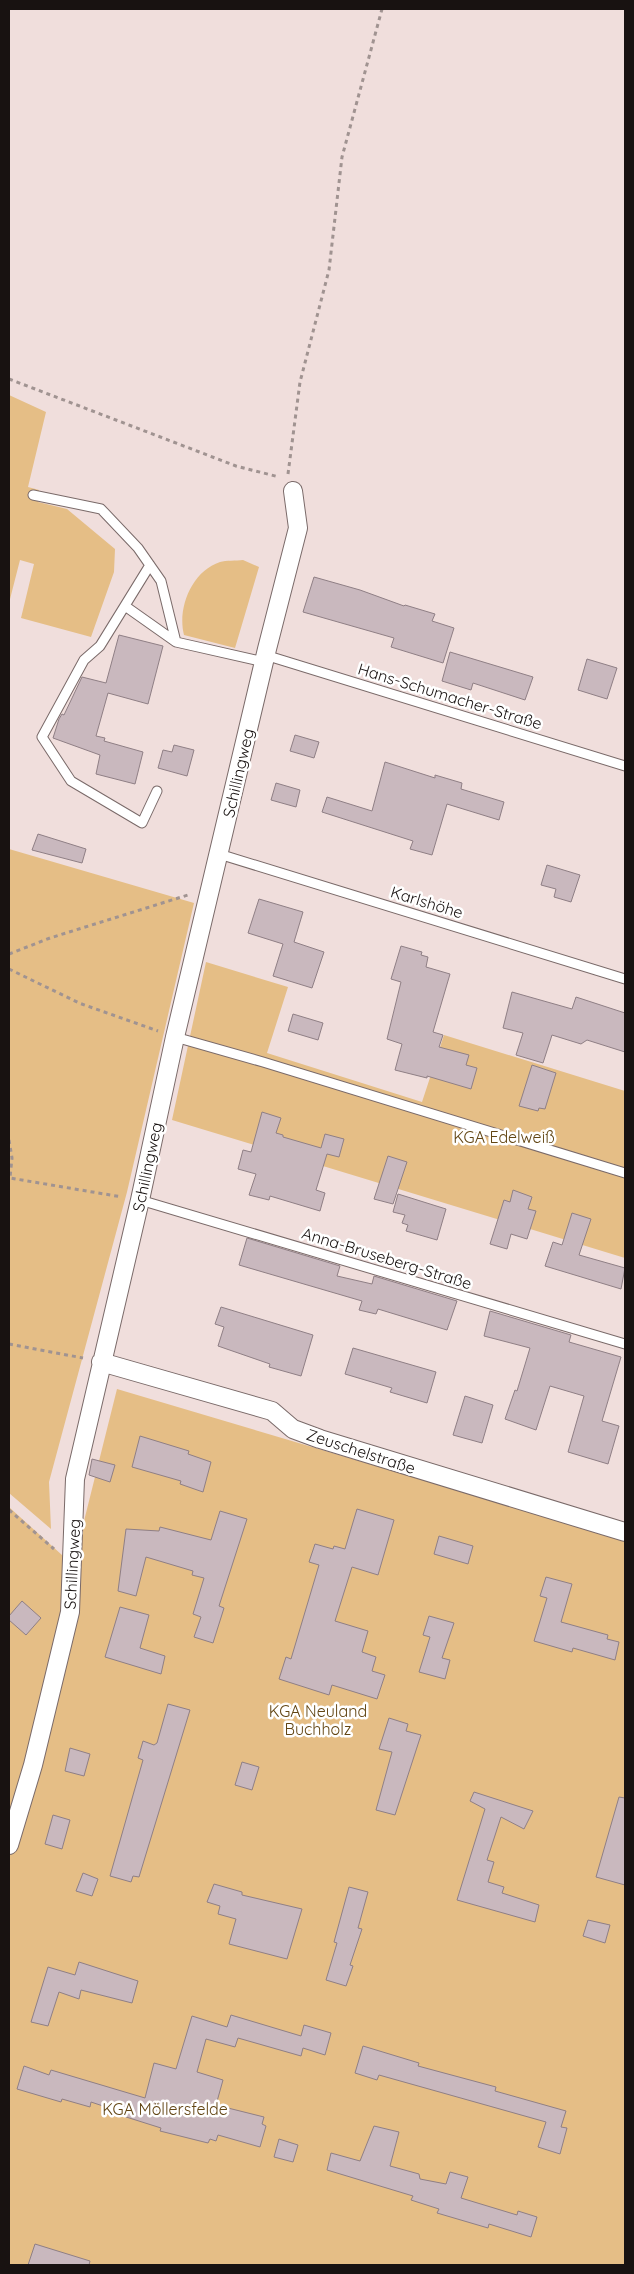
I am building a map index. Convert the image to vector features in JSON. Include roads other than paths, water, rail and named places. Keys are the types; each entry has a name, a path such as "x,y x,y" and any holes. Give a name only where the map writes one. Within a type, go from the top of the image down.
{"street":[{"name":"Schillingweg","path":"9,1845 33,1765 70,1612 75,1479 140,1200 175,1037 264,658 298,528 293,491"},
{"name":"Zeuschelstraße","path":"101,1362 272,1411 293,1429 320,1440 625,1532"}],"lane":[{"path":"33,495 101,509 138,548 161,581 176,642"},
{"path":"150,565 100,646 84,660 42,737 71,781 142,823 157,791"},
{"path":"125,606 176,642"},
{"name":"Hans-Schumacher-Straße","path":"176,642 264,658 625,766"},
{"name":"Karlshöhe","path":"219,854 625,978"},
{"path":"175,1037 263,1062 625,1173"},
{"name":"Anna-Bruseberg-Straße","path":"140,1200 625,1344"}],"park label":[{"name":"KGA Edelweiß","path":"504,1137"},
{"name":"KGA Neuland Buchholz","path":"318,1720"},
{"name":"KGA Möllersfelde","path":"165,2109"}]}
